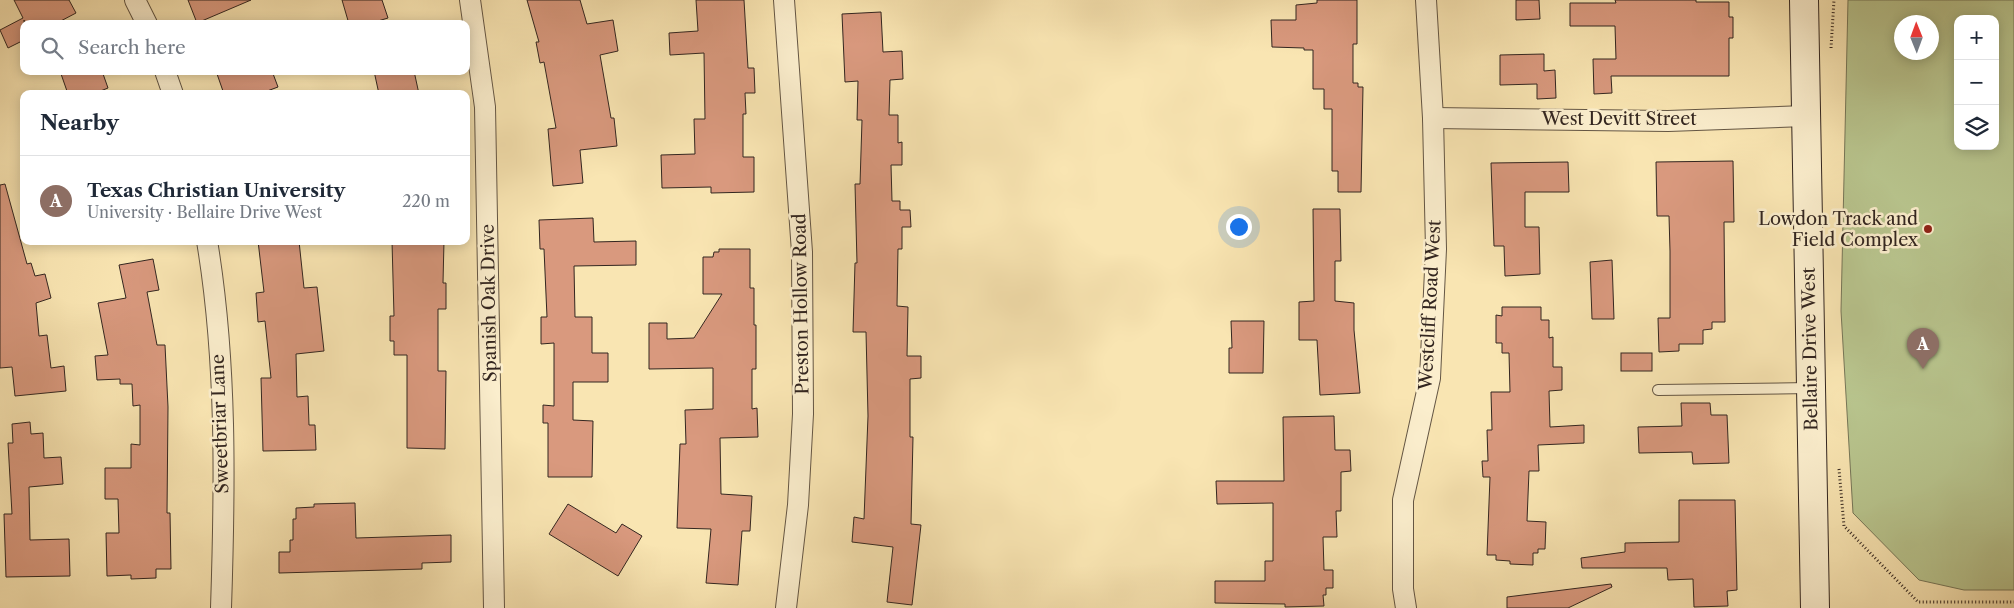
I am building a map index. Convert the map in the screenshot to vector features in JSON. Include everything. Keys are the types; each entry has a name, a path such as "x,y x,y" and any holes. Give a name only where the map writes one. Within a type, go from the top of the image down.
{"street":[{"path":"135,0 144,20"},
{"name":"Spanish Oak Drive","path":"470,0 485,107 494,608"},
{"name":"Preston Hollow Road","path":"784,0 802,252 803,404 798,504 786,608"},
{"name":"Westcliff Road West","path":"1406,608 1403,589 1403,500 1430,378 1436,249 1433,118 1426,0"},
{"name":"Bellaire Drive West","path":"1804,0 1815,608"},
{"path":"166,75 172,90"},
{"name":"West Devitt Street","path":"1433,118 1668,120 1805,116"},
{"name":"Sweetbriar Lane","path":"208,245 213,276 221,388 224,531 221,608"}],"lane":[{"path":"1658,390 1811,388"}],"path":[{"path":"1831,54 1834,0"},
{"path":"1838,461 1844,526 1918,602 2014,602"}],"green space":[{"name":"Lowdon Track and Field Complex","path":"1848,0 2014,0 2014,590 1964,590 1919,580 1853,513 1841,311"}],"building":[{"path":"14,0 69,0 76,13 63,20 20,20 20,42 8,48 0,30 23,18"},
{"path":"188,0 251,0 204,20 196,20"},
{"path":"342,0 382,0 388,18 381,20 348,20"},
{"path":"527,0 580,0 587,24 613,20 618,51 600,55 611,118 614,118 617,146 580,150 583,183 553,186 548,129 556,128 544,62 540,63 536,42 539,42"},
{"path":"696,0 744,0 748,68 754,68 755,93 745,93 746,114 743,114 743,157 754,157 754,192 711,193 711,187 662,188 661,155 695,154 694,119 705,119 704,53 670,55 669,33 698,31"},
{"path":"1317,0 1357,0 1357,44 1353,44 1353,83 1358,83 1358,87 1363,87 1361,192 1338,192 1338,171 1332,171 1332,109 1324,109 1324,89 1313,89 1313,50 1272,47 1271,20 1296,20 1296,5 1317,3"},
{"path":"1516,0 1539,0 1540,19 1516,20"},
{"path":"1615,0 1729,2 1729,17 1733,17 1733,38 1729,38 1729,76 1611,76 1612,93 1594,94 1593,59 1616,59 1615,26 1570,26 1570,3 1616,3"},
{"path":"881,12 883,52 902,51 903,79 890,80 889,115 898,115 898,143 902,142 902,165 891,165 892,201 900,201 900,210 910,210 911,227 902,227 902,249 898,249 897,306 908,307 907,356 921,356 921,378 910,379 910,437 913,437 911,524 921,525 912,605 887,602 893,547 852,542 854,517 864,519 868,416 866,332 853,332 855,263 857,263 855,184 860,184 862,120 857,120 858,81 845,82 842,14"},
{"path":"1544,54 1544,71 1555,70 1556,98 1537,99 1537,84 1500,85 1500,55"},
{"path":"61,75 103,75 108,88 103,90 67,90"},
{"path":"217,75 274,75 278,87 270,90 223,90"},
{"path":"375,75 415,75 418,90 378,90"},
{"path":"1733,161 1734,222 1724,222 1725,322 1712,322 1712,329 1703,330 1703,344 1679,344 1679,351 1659,352 1658,318 1670,318 1670,251 1669,216 1657,216 1656,162"},
{"path":"1568,162 1569,192 1525,192 1525,227 1539,227 1540,274 1505,276 1504,246 1494,246 1491,163"},
{"path":"5,184 20,239 20,245 22,245 27,264 31,263 35,276 45,274 51,298 36,303 39,336 47,335 51,368 64,366 66,391 15,396 12,367 0,368 0,185"},
{"path":"1313,209 1340,209 1341,261 1335,261 1335,301 1354,303 1354,330 1360,393 1320,395 1317,340 1299,340 1299,302 1314,301"},
{"path":"593,218 594,242 636,241 636,265 574,266 575,317 592,317 592,353 608,353 608,382 573,382 573,420 593,421 592,477 548,477 548,423 543,423 543,405 554,406 554,343 541,344 541,317 547,317 544,249 540,249 539,220"},
{"path":"258,245 299,245 304,288 317,287 324,351 296,354 297,397 308,396 309,425 315,425 316,450 263,451 261,378 271,378 265,321 258,322 256,293 264,292"},
{"path":"392,245 444,245 443,283 446,283 446,309 438,309 438,371 446,371 445,449 407,448 407,355 394,355 394,341 390,341 390,316 394,316"},
{"path":"719,249 750,249 750,288 754,288 756,369 752,369 752,409 757,408 758,437 720,438 721,494 752,496 750,531 742,531 738,585 706,583 711,529 677,528 680,444 686,444 685,410 713,409 713,368 649,369 649,323 667,323 667,339 694,338 722,294 703,294 703,257 713,257 714,252 719,252"},
{"path":"153,259 159,290 147,292 157,345 165,345 168,407 167,513 170,513 171,569 156,569 156,578 131,579 131,575 107,576 106,533 119,533 118,499 105,499 105,468 131,468 131,444 140,445 140,405 133,406 132,384 120,384 120,379 97,380 95,356 108,355 98,303 126,298 119,265"},
{"path":"1612,260 1614,319 1592,319 1590,262"},
{"path":"1502,307 1541,307 1541,320 1549,320 1549,338 1553,337 1553,367 1562,367 1562,390 1549,391 1550,427 1584,425 1584,443 1538,445 1539,471 1529,471 1527,521 1546,522 1545,549 1538,549 1538,553 1533,553 1533,565 1510,564 1510,561 1496,560 1496,555 1487,555 1490,477 1483,477 1482,461 1488,461 1487,430 1492,430 1491,392 1510,392 1509,353 1502,353 1502,343 1496,343 1496,315 1502,316"},
{"path":"1231,321 1264,321 1263,373 1229,373 1229,348 1232,348"},
{"path":"1621,353 1652,353 1652,371 1621,371"},
{"path":"1681,403 1710,403 1711,415 1727,415 1729,463 1693,464 1692,452 1639,453 1638,427 1682,426"},
{"path":"1334,416 1335,450 1350,450 1351,471 1341,472 1341,511 1336,511 1337,537 1323,537 1324,570 1333,570 1333,588 1326,588 1326,595 1323,595 1324,606 1285,607 1285,604 1215,603 1215,581 1265,581 1265,561 1273,561 1273,503 1217,504 1216,481 1284,481 1283,417"},
{"path":"30,422 31,434 43,433 44,458 61,457 63,484 29,487 30,540 69,539 70,576 6,577 4,514 12,514 8,443 13,443 12,424"},
{"path":"1679,500 1735,500 1737,590 1727,591 1728,606 1694,607 1693,579 1668,580 1667,568 1582,568 1581,558 1625,552 1625,543 1679,542"},
{"path":"355,503 356,538 451,535 451,562 422,563 422,569 279,573 279,552 290,552 290,540 293,540 293,519 296,519 296,508 314,507 314,504"},
{"path":"568,504 616,533 622,524 642,536 618,576 549,534"},
{"path":"1611,584 1612,587 1568,608 1507,608 1507,597"}],"place":[{"name":"Lowdon Track and Field Complex","path":"1928,229"},
{"name":"Texas Christian University","path":"1923,369"}]}
